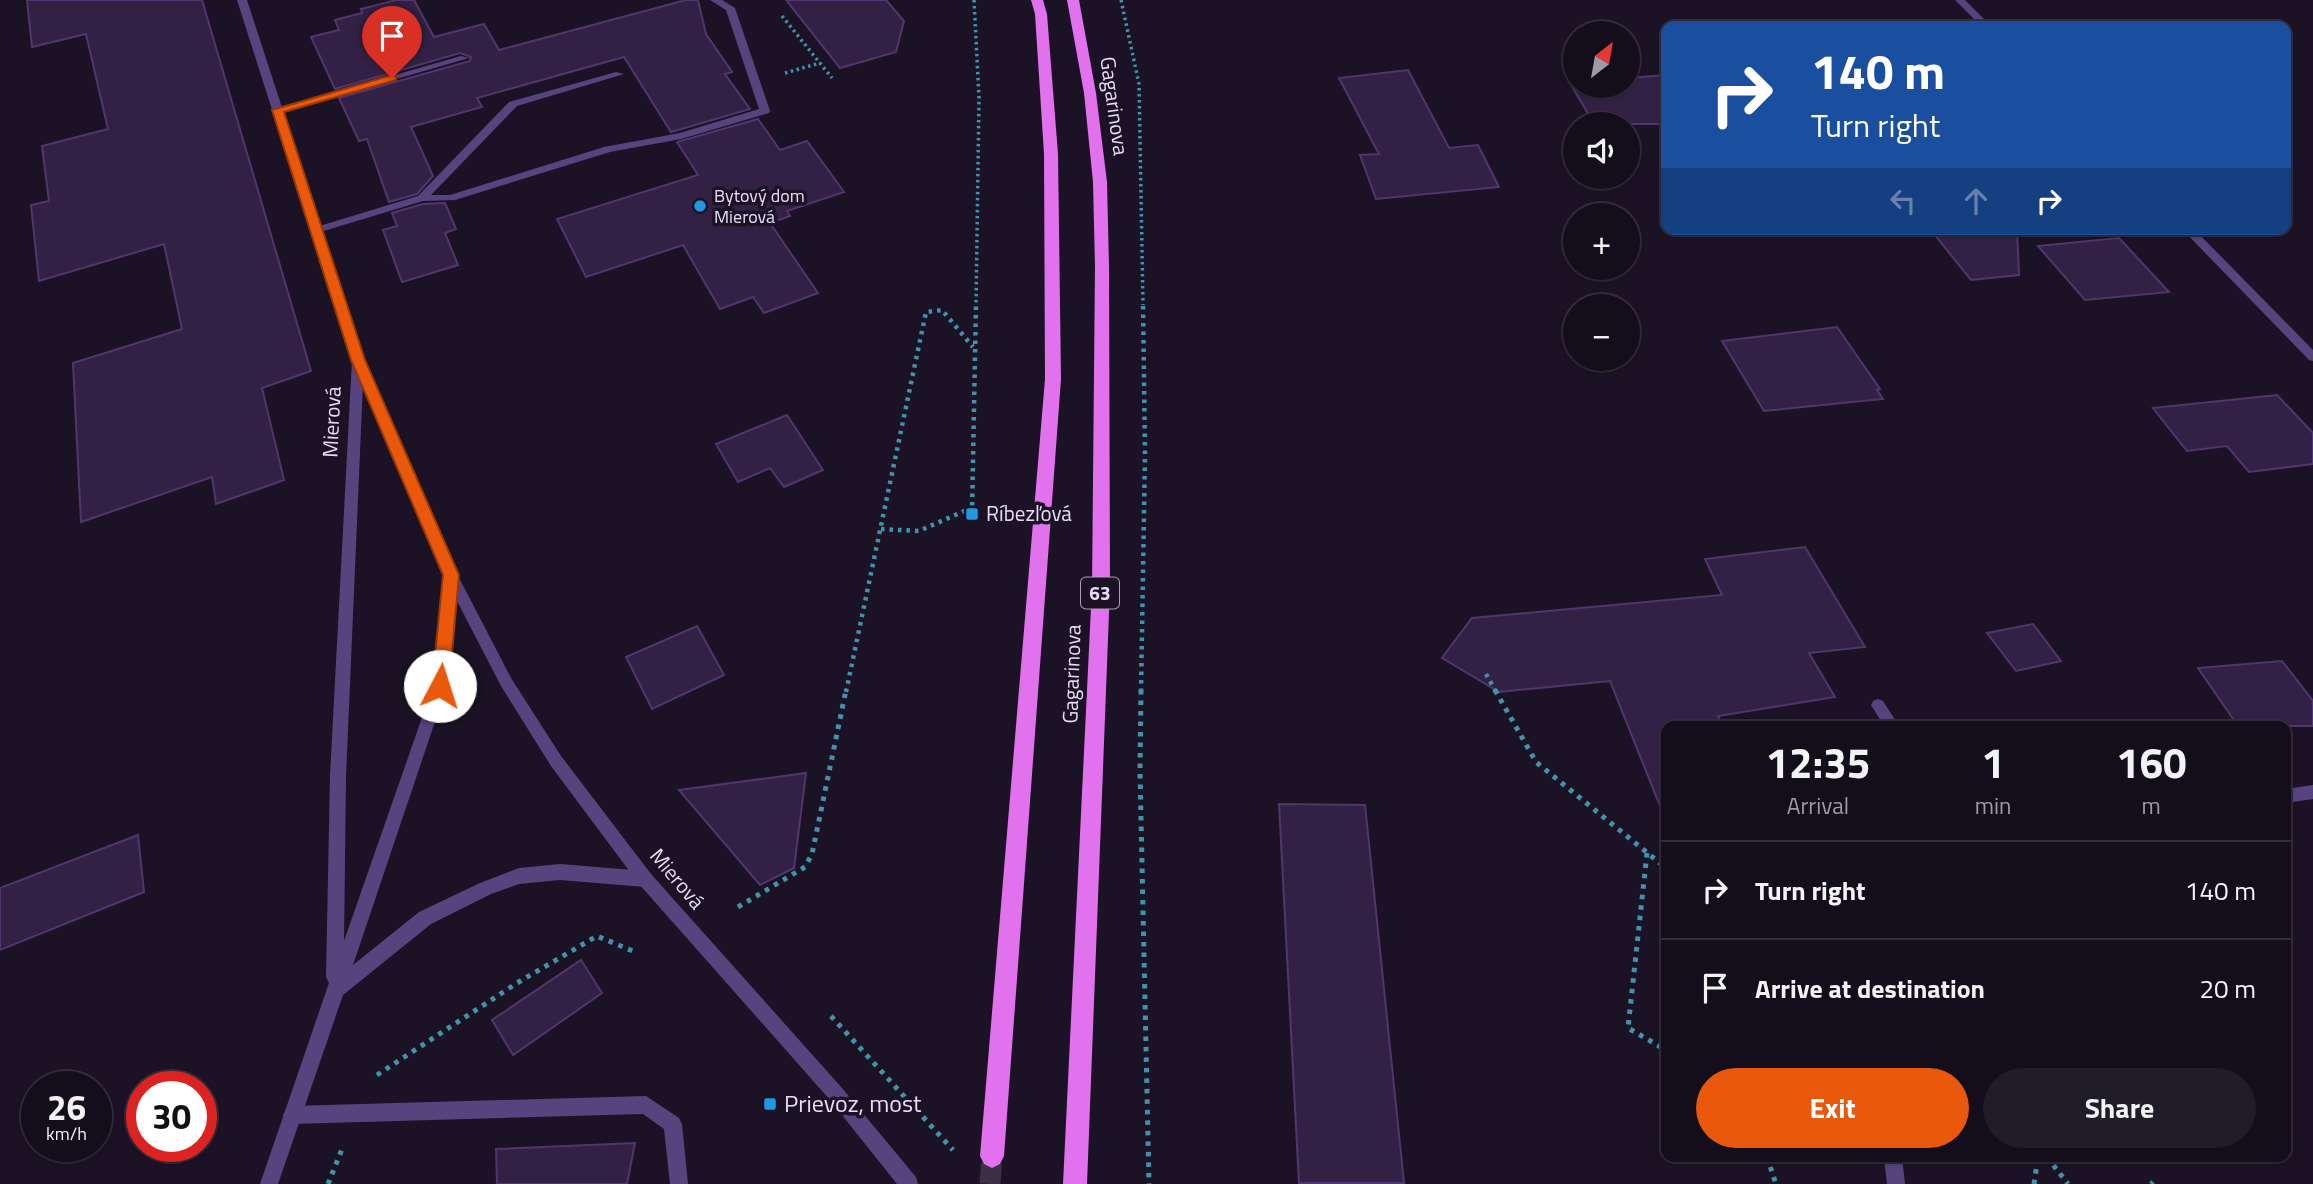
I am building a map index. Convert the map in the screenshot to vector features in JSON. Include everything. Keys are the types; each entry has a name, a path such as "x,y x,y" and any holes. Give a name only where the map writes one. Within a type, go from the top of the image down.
{"main road":[{"name":"Gagarinova","path":"992,1156 1053,379 1051,154 1037,0"},
{"name":"Gagarinova","path":"1073,0 1090,93 1100,182 1102,266 1101,587 1075,1184"}],"street":[{"name":"Mierová","path":"242,0 358,360 451,575 506,682 556,761 645,879 836,1094 909,1184"},
{"path":"317,230 422,198 452,198 608,149 681,136 765,111 730,8 715,0"},
{"path":"1960,0 1981,21"},
{"path":"278,110 464,58"},
{"path":"422,198 513,104 619,74"},
{"path":"2193,235 2313,357"},
{"name":"Mierová","path":"334,990 338,776 358,360"},
{"name":"Mierová","path":"269,1184 440,686 451,575"},
{"path":"1878,705 1889,721"},
{"path":"2291,795 2313,792"},
{"path":"334,990 425,918 486,888 519,876 560,872 645,879"},
{"path":"292,1115 646,1105 673,1124 679,1184"},
{"path":"1894,1162 1896,1184"}],"path":[{"path":"881,529 919,531 972,511 979,98 974,0"},
{"path":"1121,0 1139,84 1140,126 1145,454 1140,772 1149,1184"},
{"path":"782,16 832,78"},
{"path":"783,74 820,62"},
{"path":"738,906 805,867 813,854 926,312 942,310 973,347"},
{"path":"1486,674 1536,762 1661,864"},
{"path":"1647,853 1628,1028 1661,1047"},
{"path":"328,1184 357,1114 378,1073 597,936 635,951"},
{"path":"831,1016 958,1156"},
{"path":"1769,1162 1776,1184"},
{"path":"2034,1184 2037,1162"},
{"path":"2051,1162 2068,1184"}],"building":[{"path":"27,0 202,0 311,371 262,388 284,480 216,504 212,477 81,522 73,363 182,329 164,244 39,281 31,205 49,201 42,146 108,129 86,34 32,47"},
{"path":"396,0 414,0 434,37 484,24 499,50 686,0 698,0 706,34 732,72 725,74 750,109 671,132 624,57 477,98 482,107 411,127 433,176 417,194 389,202 367,139 359,141 339,98 470,61 471,57 460,53 335,89 311,37 339,30 335,20 362,13 361,9"},
{"path":"786,0 886,0 904,21 896,52 840,68"},
{"path":"1408,70 1449,148 1478,145 1499,187 1376,199 1360,155 1379,154 1339,78"},
{"path":"1661,75 1661,124 1640,124 1640,112 1587,112 1579,98 1640,98 1640,77"},
{"name":"Bytový dom Mierová","path":"758,119 780,150 807,141 844,192 787,211 790,216 770,223 818,293 764,313 753,297 720,309 683,245 586,277 557,219 698,175 677,142"},
{"path":"445,203 456,229 445,233 458,265 402,282 383,230 397,226 392,213 423,204"},
{"path":"1935,235 2017,235 2019,275 1971,280"},
{"path":"2119,238 2169,292 2085,300 2038,246"},
{"path":"1837,327 1880,389 1877,390 1883,399 1764,411 1722,341"},
{"path":"2277,395 2313,433 2313,464 2249,472 2227,446 2187,451 2153,408"},
{"path":"787,415 823,470 784,487 770,468 738,482 716,444"},
{"path":"1805,547 1865,647 1809,653 1835,697 1718,716 1720,721 1661,721 1661,808 1610,681 1499,692 1442,658 1472,618 1722,595 1705,559"},
{"path":"2033,624 2061,661 2016,671 1987,633"},
{"path":"697,626 724,675 652,709 626,657"},
{"path":"2282,661 2313,701 2313,726 2291,726 2291,721 2235,721 2198,668"},
{"path":"806,773 794,868 760,885 679,790"},
{"path":"1279,804 1365,805 1404,1183 1299,1183"},
{"path":"138,835 144,892 0,950 0,888"},
{"path":"581,960 602,993 513,1055 492,1020"},
{"path":"635,1143 627,1184 497,1184 496,1149"}],"tunnel":[{"path":"990,1184 992,1156"}],"place":[{"name":"Bytový dom Mierová","path":"700,206"},
{"name":"Ríbezľová","path":"972,514"},
{"name":"Prievoz, most","path":"770,1104"}],"route":[{"path":"392,78 278,110 358,360 451,575 440,686"}]}
